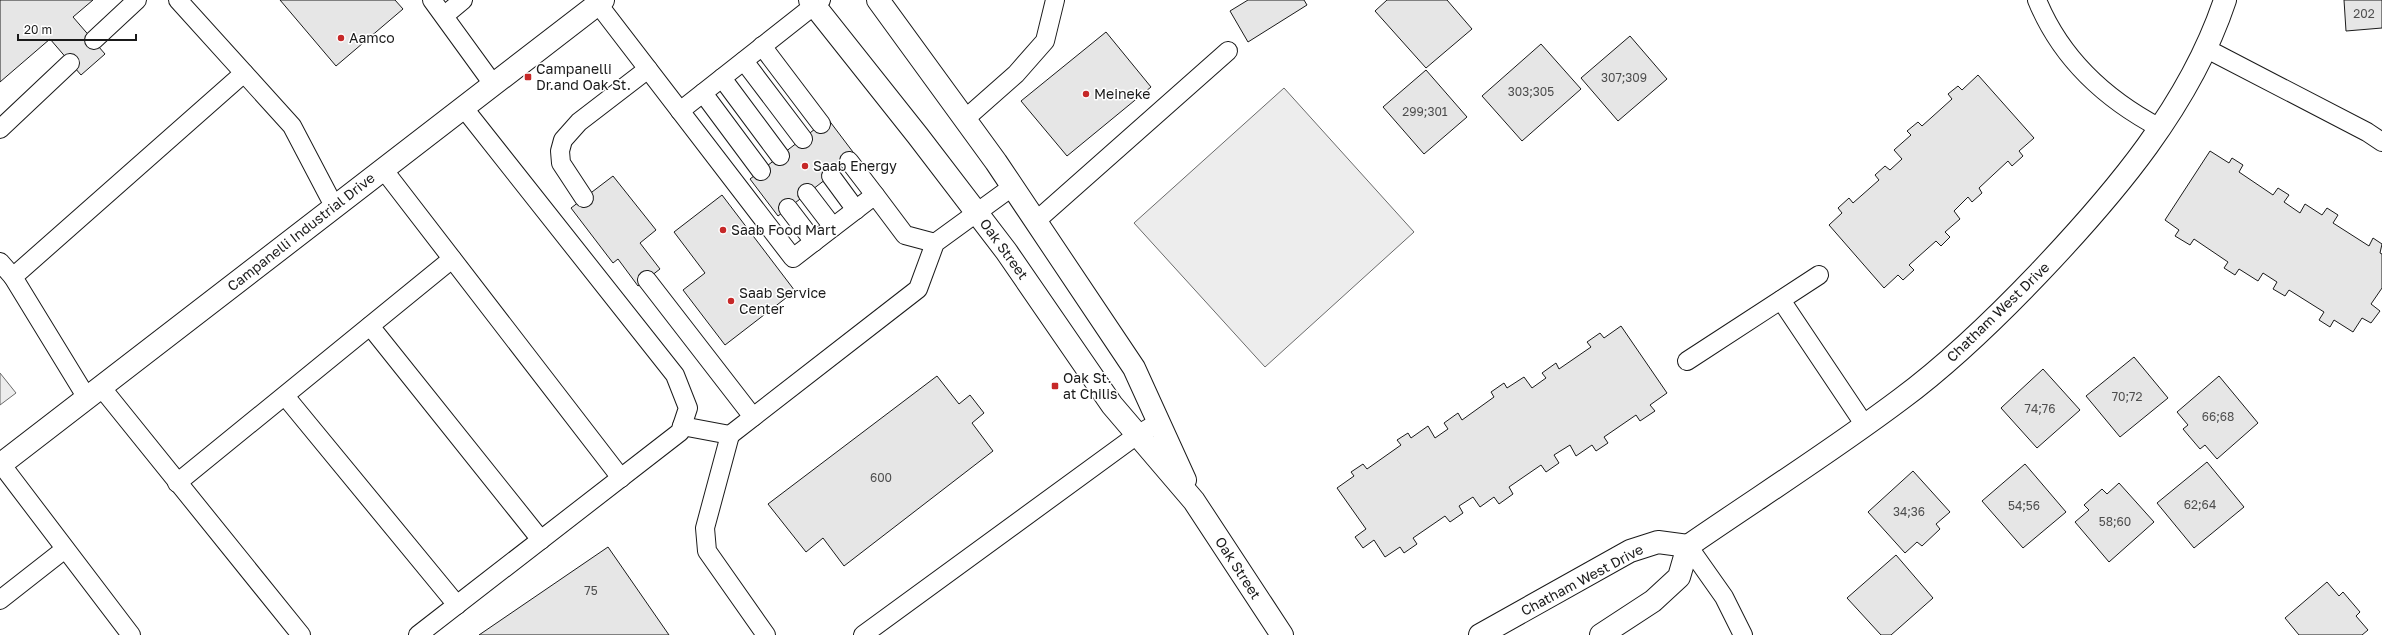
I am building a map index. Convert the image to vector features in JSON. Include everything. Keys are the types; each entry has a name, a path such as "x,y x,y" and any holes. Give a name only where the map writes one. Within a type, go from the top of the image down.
{"street":[{"name":"Oak Street","path":"878,0 965,119 1036,221 1134,368 1194,501"},
{"name":"Chatham West Drive","path":"1480,635 1630,552 1658,542 1688,546 1907,395 1987,326 2082,225 2123,177 2160,128 2189,82 2207,49 2225,0"},
{"name":"Campanelli Industrial Drive","path":"1,465 383,168 600,2"},
{"name":"Oak Street","path":"815,2 977,212 1112,405 1194,501 1282,635"},
{"path":"1601,635 1653,601 1679,577 1688,546"}],"lane":[{"path":"94,40 138,0"},
{"path":"178,0 292,126 334,206"},
{"path":"432,0 445,15 493,84"},
{"path":"445,15 463,0"},
{"path":"965,119 1016,74 1045,41 1054,0"},
{"path":"2037,0 2055,36 2077,67 2106,95 2134,114 2160,128"},
{"path":"600,2 648,69 793,258 875,195"},
{"path":"680,111 744,61 815,2"},
{"path":"762,46 821,124"},
{"path":"2207,49 2368,132 2382,142"},
{"path":"1036,221 1228,50"},
{"path":"744,61 803,139"},
{"path":"0,128 70,63"},
{"path":"584,198 561,163 560,150 563,140 579,122 648,69"},
{"path":"13,277 244,74"},
{"path":"722,78 780,156"},
{"path":"703,93 761,170"},
{"path":"418,635 680,432 688,408 674,375 463,107"},
{"path":"849,161 905,235 935,243"},
{"path":"383,168 621,478"},
{"path":"831,176 856,210"},
{"path":"766,635 707,551 705,528 730,435 918,290 935,243 1012,187"},
{"path":"808,193 833,227"},
{"path":"788,208 814,242"},
{"path":"177,483 452,259"},
{"path":"0,262 13,277 94,392 177,483 301,635"},
{"path":"1687,361 1819,274"},
{"path":"647,280 753,417"},
{"path":"1781,300 1864,424"},
{"path":"370,326 540,540"},
{"path":"285,396 458,605"},
{"path":"863,635 1137,435 1159,422"},
{"path":"682,426 730,435"},
{"path":"1,465 131,635"},
{"path":"1688,546 1724,597 1743,635"},
{"path":"0,600 65,549"}],"shaded area":[{"path":"1284,88 1414,232 1265,367 1134,223"},
{"path":"0,373 16,393 0,405"}],"building":[{"path":"0,0 93,0 73,17 105,54 81,75 50,39 0,82"},
{"name":"Aamco","path":"280,0 395,0 403,9 336,66"},
{"path":"1248,0 1304,0 1307,5 1248,42 1230,11"},
{"path":"1387,0 1447,0 1472,29 1426,68 1375,11"},
{"path":"2344,0 2382,0 2382,28 2346,31"},
{"name":"Meineke","path":"1106,32 1151,87 1067,156 1021,101"},
{"path":"1630,36 1667,79 1618,121 1581,78"},
{"path":"1541,44 1581,89 1522,141 1482,96"},
{"path":"1426,70 1467,117 1424,154 1383,107"},
{"path":"1978,75 2034,138 2019,151 2023,156 2012,166 2008,161 1979,188 1982,193 1972,202 1968,197 1954,211 1960,219 1945,232 1950,237 1941,246 1936,241 1909,265 1914,270 1903,280 1898,275 1884,288 1829,225 1842,213 1838,208 1849,198 1853,203 1879,180 1875,175 1885,166 1890,170 1902,159 1894,150 1911,135 1907,131 1918,122 1922,126 1952,99 1948,94 1958,86 1962,90"},
{"name":"Saab Energy","path":"828,119 856,156 778,216 750,179"},
{"path":"2210,151 2229,163 2232,158 2243,165 2239,172 2273,195 2278,188 2289,195 2284,202 2300,213 2305,204 2322,215 2327,208 2338,215 2333,223 2369,246 2373,238 2382,244 2380,253 2382,254 2382,288 2371,304 2380,311 2371,323 2362,318 2353,332 2334,320 2330,327 2319,320 2324,312 2289,290 2285,296 2273,289 2277,282 2263,273 2258,281 2239,269 2235,275 2224,268 2228,262 2194,239 2190,245 2175,236 2179,230 2165,220"},
{"path":"613,176 656,230 640,243 660,269 638,286 618,259 613,263 571,208"},
{"path":"722,195 795,291 725,345 683,290 705,273 674,232"},
{"path":"1621,326 1667,393 1650,405 1655,411 1640,421 1636,415 1604,437 1608,443 1596,451 1592,445 1576,456 1570,445 1554,455 1559,463 1546,472 1541,465 1509,487 1513,494 1499,504 1494,497 1480,507 1473,497 1459,506 1463,513 1450,522 1445,516 1413,538 1417,544 1404,553 1400,547 1385,557 1374,540 1363,548 1355,537 1366,529 1337,488 1354,476 1351,472 1363,464 1367,469 1401,445 1397,440 1408,433 1411,438 1428,426 1435,438 1448,429 1444,423 1458,413 1462,420 1494,397 1491,392 1504,383 1507,388 1524,377 1532,388 1546,378 1542,373 1556,363 1559,369 1591,347 1587,342 1600,333 1604,338"},
{"path":"2134,357 2168,398 2120,437 2086,396"},
{"path":"2043,369 2080,410 2037,448 2001,408"},
{"path":"937,376 959,404 970,395 984,413 972,423 993,451 844,566 823,538 806,552 768,504"},
{"path":"2219,376 2258,423 2217,459 2205,445 2200,449 2183,429 2188,425 2177,412"},
{"path":"2207,462 2244,507 2194,548 2157,503"},
{"path":"2025,464 2066,512 2023,548 1982,501"},
{"path":"1913,471 1950,512 1936,524 1940,529 1922,546 1917,542 1905,553 1868,512"},
{"path":"2119,483 2154,522 2109,562 2075,522 2089,510 2084,505 2102,489 2107,494"},
{"path":"608,547 669,635 479,635"},
{"path":"1896,555 1933,598 1891,635 1881,635 1847,598"},
{"path":"2327,582 2339,596 2343,592 2360,612 2356,616 2368,630 2362,635 2299,635 2285,618"}],"place":[{"name":"Aamco","path":"341,38"},
{"name":"Campanelli Dr.and Oak St.","path":"528,77"},
{"name":"Meineke","path":"1086,94"},
{"name":"Saab Energy","path":"805,166"},
{"name":"Saab Food Mart","path":"723,230"},
{"name":"Saab Service Center","path":"731,301"},
{"name":"Oak St. at Chilis","path":"1055,386"}]}
